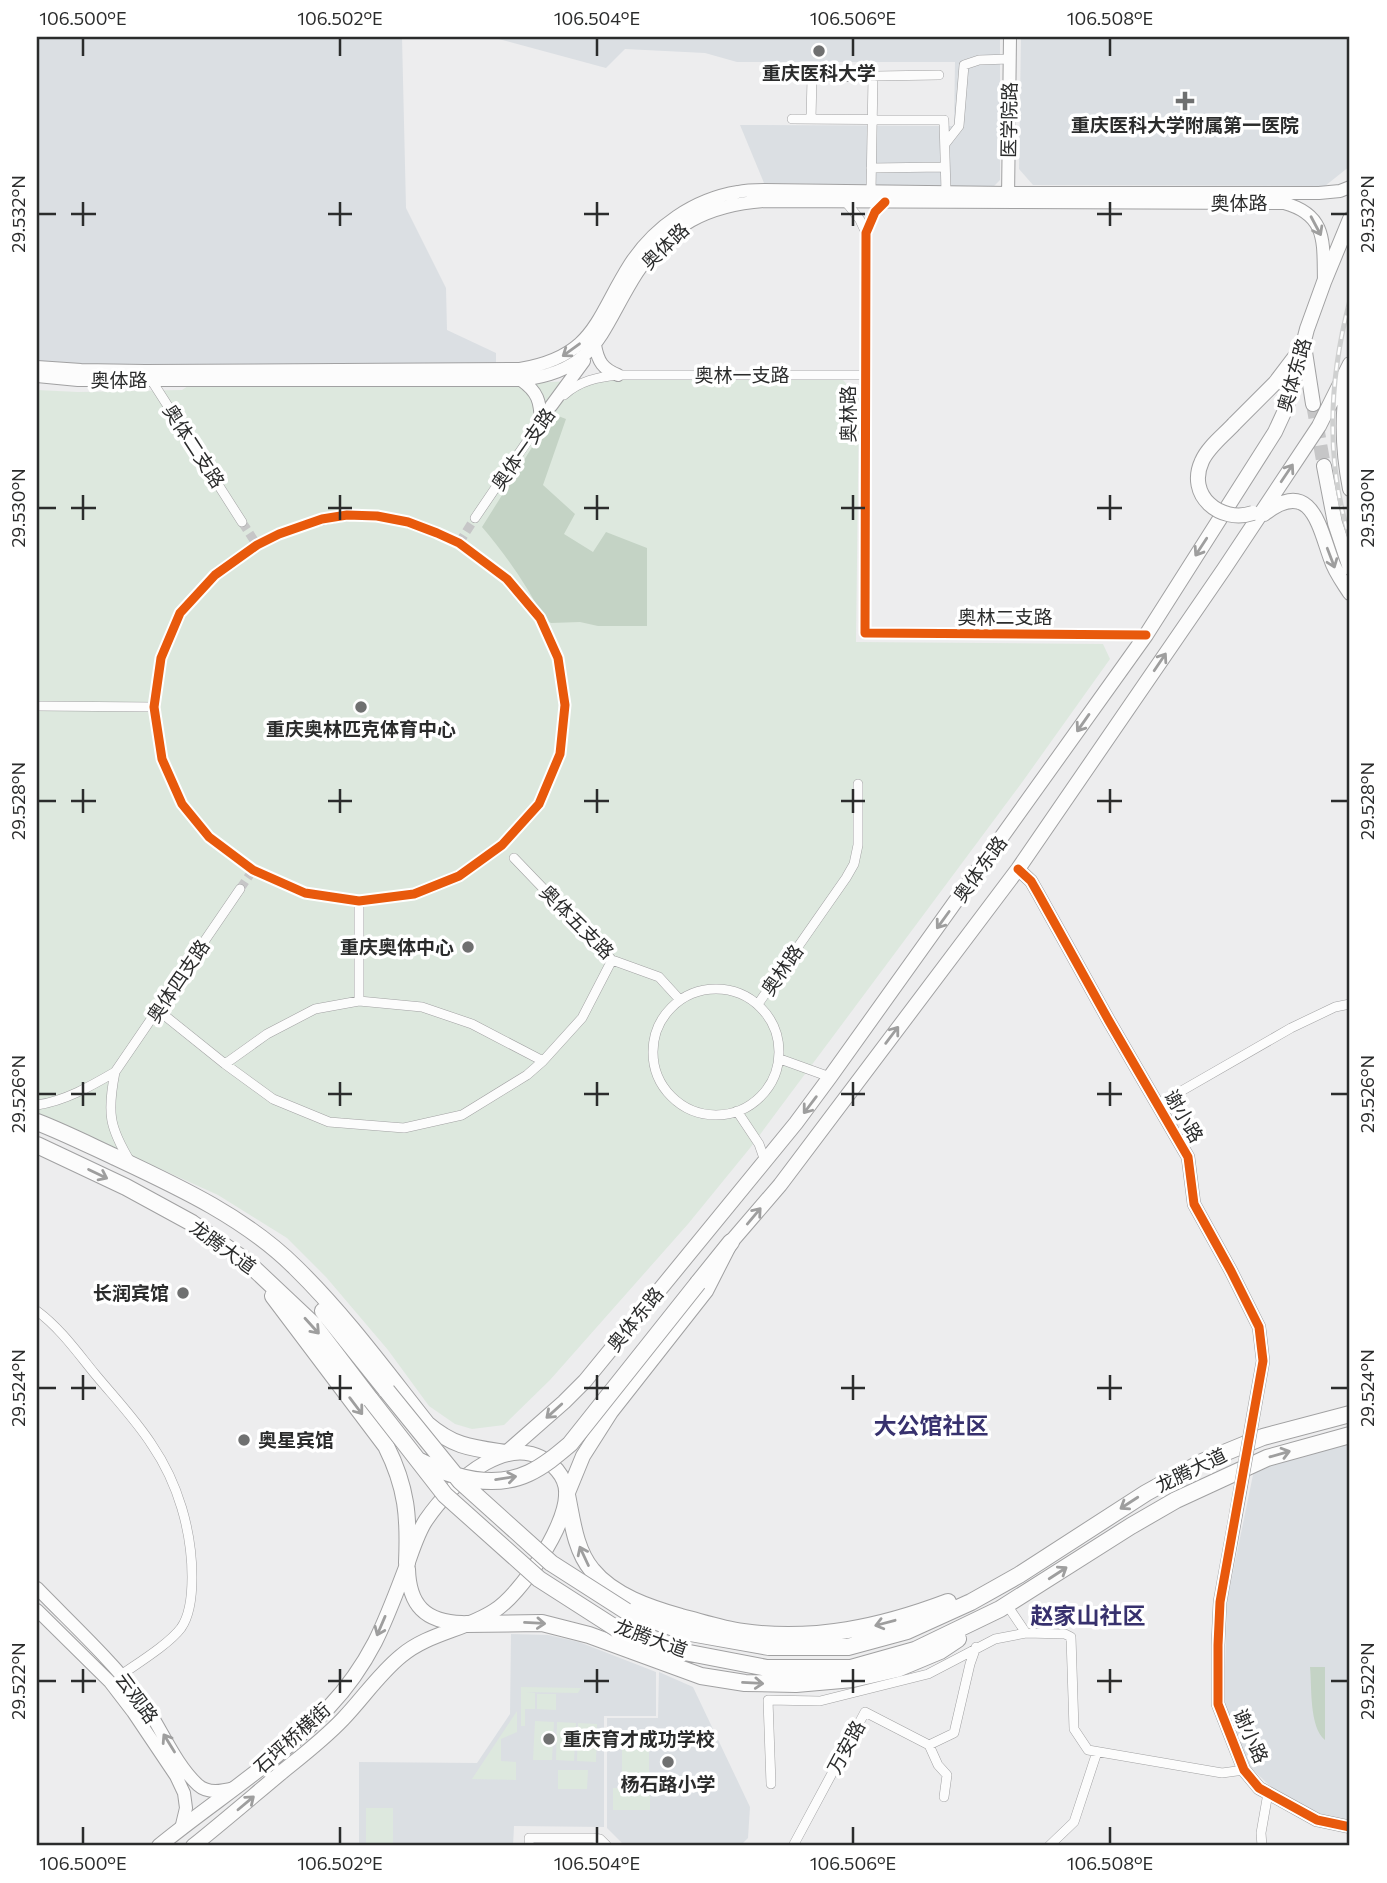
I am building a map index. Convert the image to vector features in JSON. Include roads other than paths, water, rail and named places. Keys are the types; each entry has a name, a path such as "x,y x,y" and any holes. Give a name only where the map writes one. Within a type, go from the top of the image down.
{"highway":[{"path":"37,1122 204,1201 259,1237 295,1267 350,1325 427,1424 455,1443 506,1453"},
{"name":"龙腾大道","path":"37,1130 201,1210 258,1245 327,1315 460,1481 551,1563 626,1611 685,1632 769,1647 848,1647 908,1631 971,1602 1018,1575 1146,1493 1202,1462 1263,1437 1350,1414"},
{"name":"龙腾大道","path":"37,1145 126,1187 192,1223 246,1261 313,1325 445,1495 539,1579 617,1629 679,1651 767,1668 851,1668 915,1650 1004,1607 1176,1500 1267,1458 1350,1435"},
{"path":"418,1460 440,1472 478,1481 504,1480 527,1474 548,1462 570,1444 732,1242"},
{"path":"246,1261 386,1446 404,1490 409,1528 407,1563"},
{"path":"566,1495 582,1553 600,1579 637,1602 663,1612 743,1632 825,1634 864,1628 911,1616 1018,1575"},
{"path":"466,1624 542,1623 589,1635 701,1676 746,1683 796,1684 853,1679 897,1669 940,1651 1004,1607"}],"main road":[{"name":"医学院路","path":"1008,198 1010,37"},
{"name":"奥体路","path":"37,367 148,375 521,380 543,377 564,370 595,345 638,272 680,227 704,213 741,203 1319,193 1350,187"},
{"name":"奥体路","path":"37,376 78,380 148,375 520,369 539,366 575,349 589,335 629,265 657,232 700,203 738,192 765,190 946,192 1008,198 1284,203 1307,212 1320,229 1323,240 1324,282"},
{"name":"奥体东路","path":"506,1453 585,1381 765,1161 830,1077 1146,635 1275,432 1287,406 1303,344 1324,282 1350,219"},
{"path":"1303,344 1313,404"},
{"path":"1303,344 1275,383 1207,452 1199,470 1199,485 1207,502 1225,514 1254,517 1280,503 1297,502 1311,509 1332,562 1350,593"},
{"path":"595,345 600,363 608,371 618,375"},
{"path":"551,406 595,345"},
{"name":"奥体东路","path":"566,1495 583,1456 611,1412 706,1291 732,1242 780,1185 1018,869 1254,517 1268,502 1319,426 1350,364"},
{"path":"1350,369 1343,420 1350,489"},
{"path":"521,380 531,387 537,396 541,421"},
{"path":"1324,466 1335,523 1350,568"},
{"name":"谢小路","path":"1018,869 1031,881 1188,1157 1194,1204 1259,1327 1263,1362 1220,1602 1218,1704 1244,1770 1259,1788 1317,1820 1350,1827"},
{"path":"524,1452 541,1457 563,1477 566,1495 556,1530 533,1569 515,1593 494,1611 466,1624 447,1623 428,1616 416,1604 408,1586 407,1563 425,1521 455,1485 488,1461 506,1453 524,1452"},
{"name":"石坪桥横街","path":"159,1846 237,1787 329,1707 353,1678 376,1640 407,1563"},
{"name":"云观路","path":"37,1588 121,1675 143,1702 184,1768 199,1786"},
{"name":"云观路","path":"37,1610 110,1682 176,1776 184,1793"},
{"name":"石坪桥横街","path":"193,1846 315,1745 404,1653 424,1641 466,1624"},
{"path":"181,1829 186,1808 184,1793 194,1793 199,1786 209,1791 237,1787"}],"street":[{"path":"945,145 959,126 964,65 979,60 1010,59"},
{"path":"811,119 812,77 939,75"},
{"path":"871,191 873,76"},
{"path":"792,119 944,120 946,192"},
{"path":"872,168 945,167"},
{"path":"846,202 866,233"},
{"path":"866,233 875,212 885,202"},
{"name":"奥林路","path":"865,633 866,233"},
{"name":"奥体二支路","path":"148,375 242,522"},
{"name":"奥林一支路","path":"618,375 865,375"},
{"name":"奥体一支路","path":"475,518 551,406 579,384 618,375"},
{"path":"279,534 322,519 347,515 377,516 408,522 438,533"},
{"path":"198,594 180,613 161,658 154,707 162,759 182,804 199,825"},
{"path":"520,594 540,618 558,659 565,705 560,754 539,804 522,823"},
{"name":"奥林二支路","path":"865,633 1146,635"},
{"path":"37,706 154,707"},
{"name":"奥林路","path":"758,1004 854,864 858,845 858,784"},
{"name":"奥体五支路","path":"514,858 612,960 659,977 680,1000"},
{"path":"285,884 305,893 359,901 414,894 441,883"},
{"name":"奥体四支路","path":"116,1072 240,890"},
{"path":"359,901 359,1001"},
{"path":"159,1011 273,1099 329,1122 404,1128 462,1115 527,1075 582,1018 612,960"},
{"path":"720,988 740,993 758,1004 771,1020 779,1039 780,1059 774,1078 763,1095 746,1108 726,1115 705,1115 684,1107 668,1094 657,1076 652,1055 655,1034 664,1014 680,1000 699,991 720,988"},
{"path":"225,1064 267,1034 316,1009 359,1001 422,1006 472,1024 543,1061"},
{"path":"1157,1105 1291,1028 1335,1007 1350,1004"},
{"path":"780,1059 830,1077"},
{"path":"37,1105 68,1096 116,1072"},
{"path":"116,1072 110,1109 112,1124 118,1142 132,1165 151,1184"},
{"path":"737,1111 759,1144 765,1161"},
{"path":"37,1311 57,1327 152,1444 165,1466 187,1526 192,1559 192,1587 188,1612 181,1628 167,1642 121,1675"},
{"path":"1004,1607 1026,1633"},
{"path":"771,1784 768,1700 820,1701 928,1674 995,1639 1026,1633 1065,1634 1071,1637 1074,1729 1088,1750 1222,1773 1244,1770"},
{"path":"944,1797 947,1775 938,1765 929,1745 954,1733 976,1647"},
{"name":"万安路","path":"793,1846 864,1712 929,1745"},
{"path":"1049,1846 1074,1822 1097,1752"},
{"path":"1262,1846 1261,1833 1268,1793"},
{"path":"529,1846 529,1838 593,1838 600,1839 607,1846"}],"tunnel":[{"path":"1313,404 1324,466"},
{"path":"459,543 475,518"},
{"path":"242,522 257,545"},
{"path":"437,533 482,559 520,594"},
{"path":"198,594 235,560 279,534"},
{"path":"441,883 485,858 522,823"},
{"path":"199,825 217,844 238,859 285,884"},
{"path":"240,889 253,870"}],"railway":[{"path":"1350,300 1338,360 1333,420 1336,479 1350,539"}],"place":[{"name":"重庆医科大学","path":"819,51"},
{"name":"重庆医科大学附属第一医院","path":"1185,101"},
{"name":"重庆奥林匹克体育中心","path":"361,707"},
{"name":"重庆奥体中心","path":"468,947"},
{"name":"长润宾馆","path":"183,1293"},
{"name":"奥星宾馆","path":"244,1440"},
{"name":"重庆育才成功学校","path":"549,1739"},
{"name":"杨石路小学","path":"668,1762"}],"district":[{"name":"大公馆社区","path":"931,1426"},
{"name":"赵家山社区","path":"1088,1616"}]}
